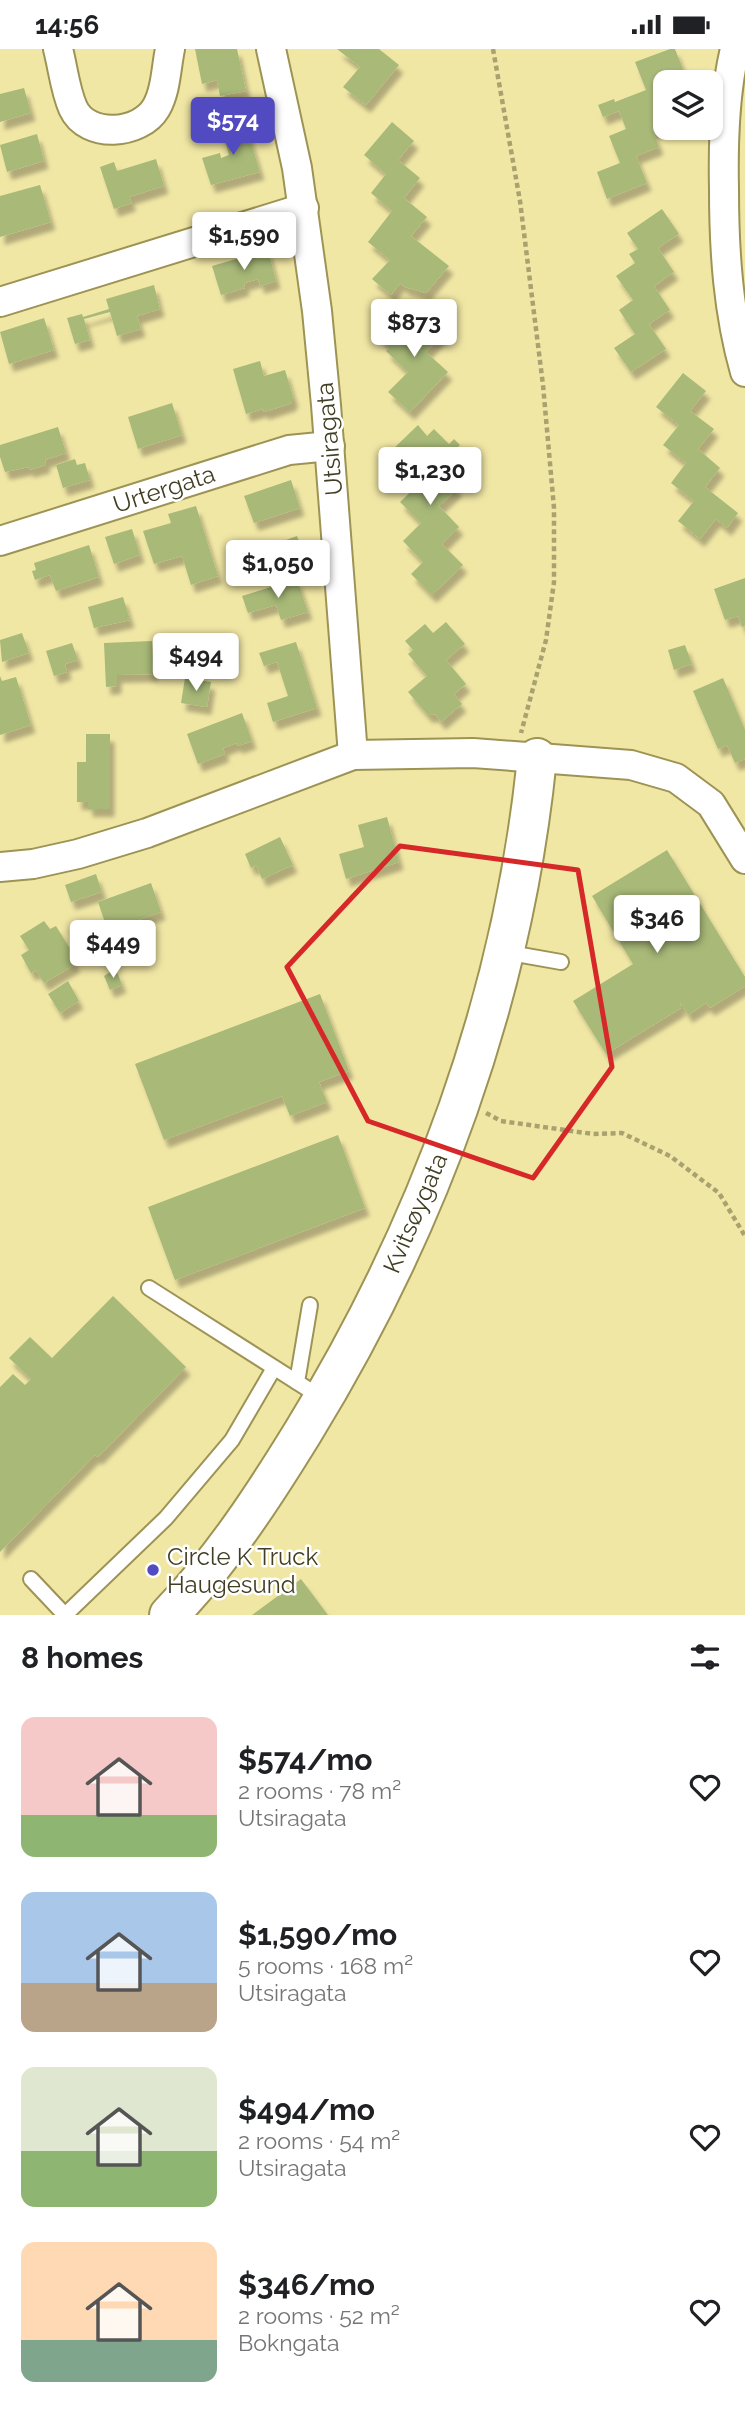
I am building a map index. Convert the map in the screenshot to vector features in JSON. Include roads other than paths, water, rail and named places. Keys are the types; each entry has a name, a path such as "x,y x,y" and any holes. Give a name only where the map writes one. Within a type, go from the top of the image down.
{"street":[{"path":"58,49 73,107 80,119 93,128 109,130 144,120 155,110 161,96 170,49"},
{"name":"Utsiragata","path":"271,49 304,208 317,311 353,755"},
{"path":"735,49 723,147 724,251 737,343 745,372"},
{"path":"0,302 304,208"},
{"name":"Urtergata","path":"0,541 289,450 330,446"},
{"path":"0,867 78,855 146,833 353,755 473,753 631,765 676,778 711,804 745,859"},
{"name":"Kvitsøygata","path":"169,1615 245,1523 310,1390 368,1319 417,1213 481,1046 504,952 532,804 527,757"}],"lane":[{"path":"504,952 561,962"},
{"path":"149,1288 310,1390"},
{"path":"310,1305 310,1390"},
{"path":"31,1579 65,1615 166,1518 208,1469 232,1440 274,1368"}],"place":[{"name":"Circle K Truck Haugesund","path":"153,1570"}]}
